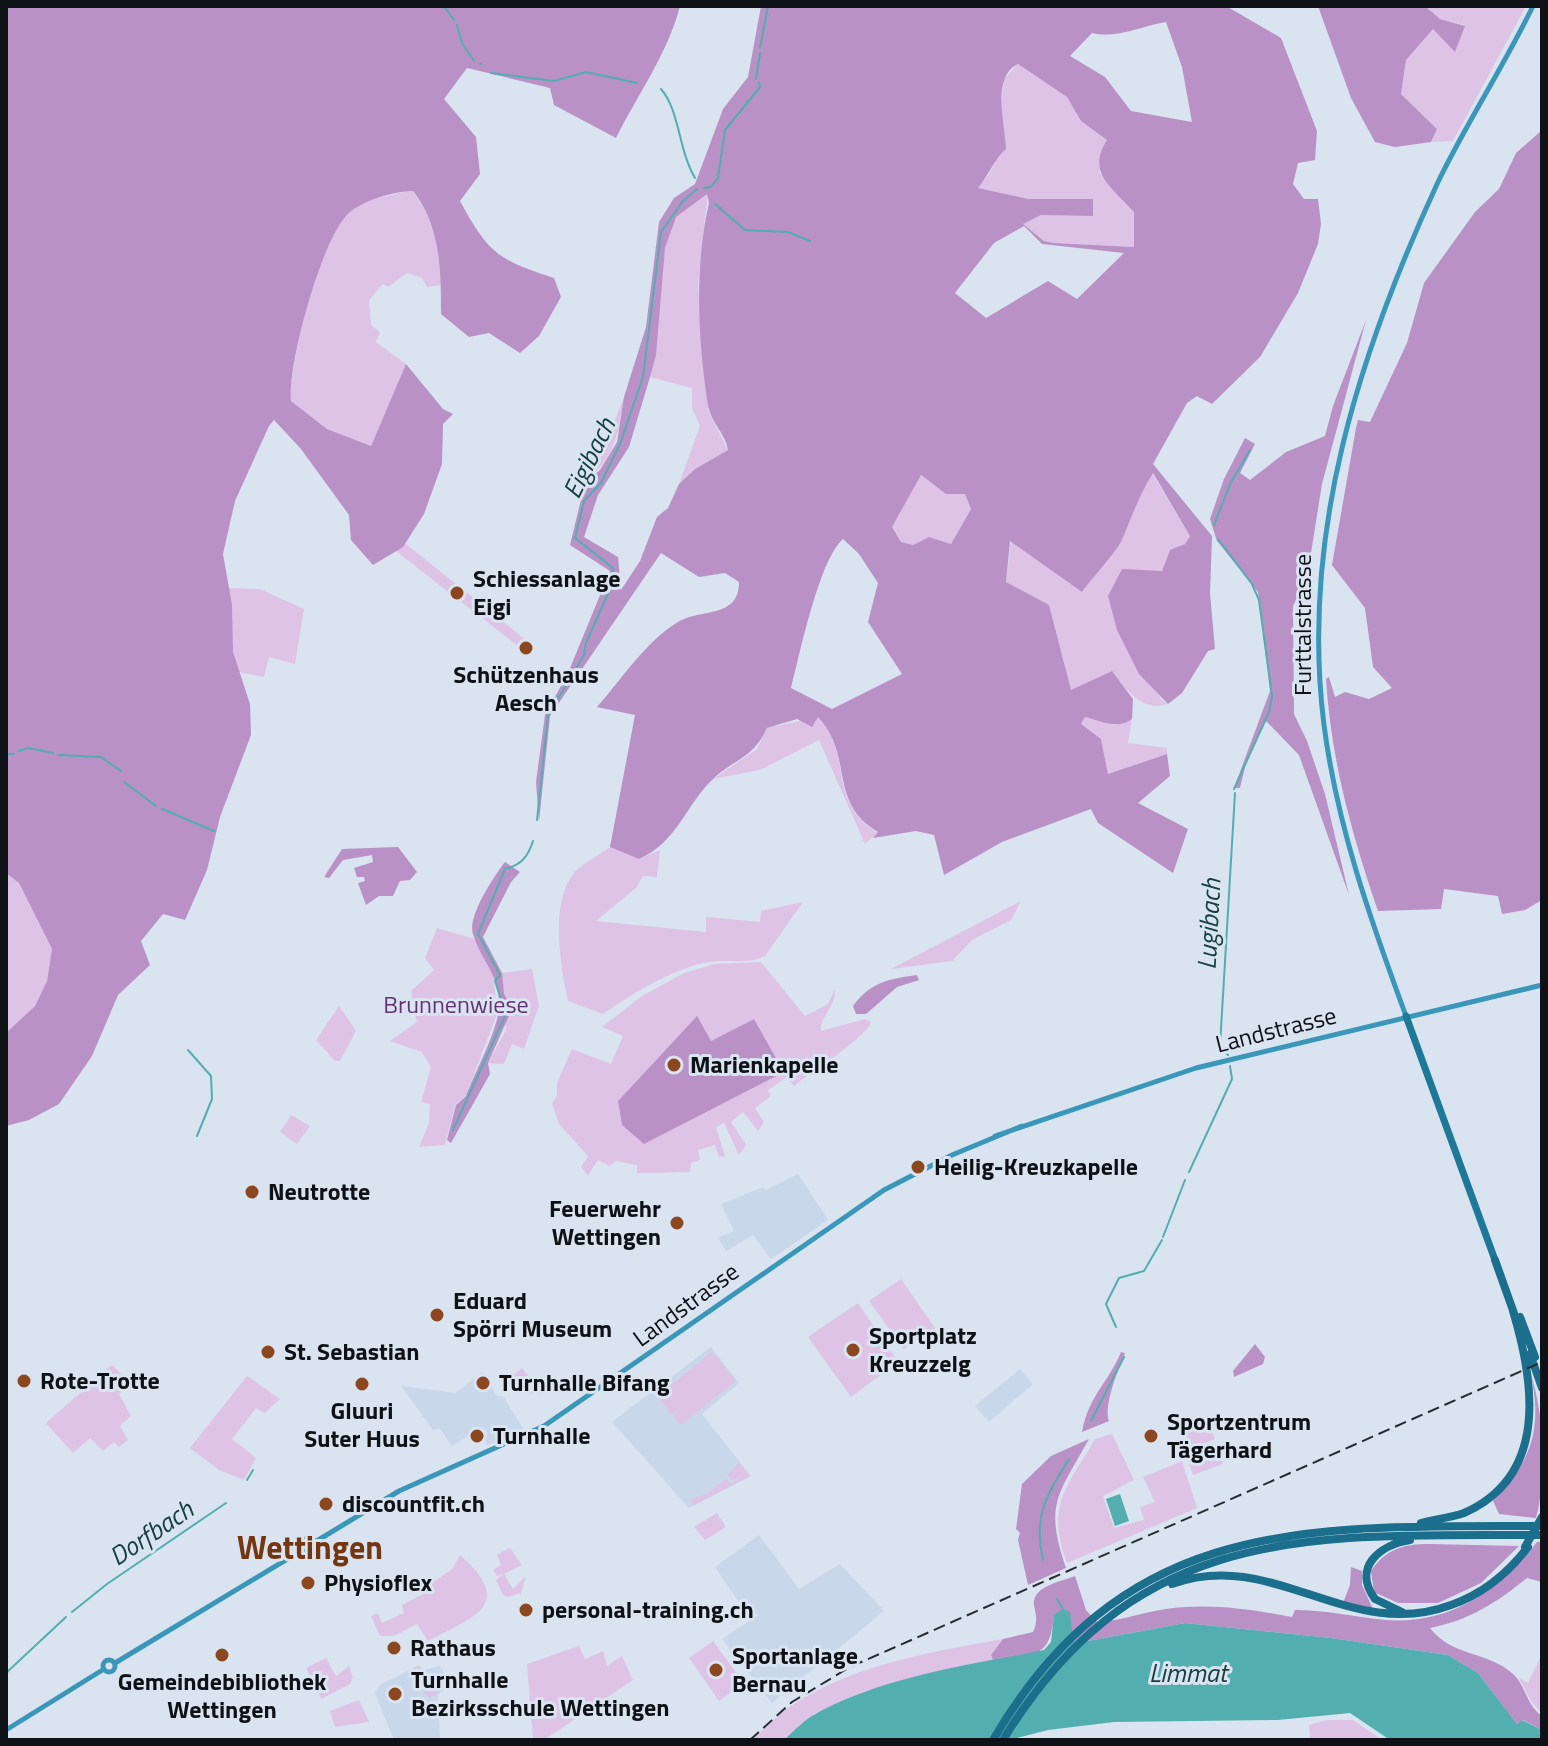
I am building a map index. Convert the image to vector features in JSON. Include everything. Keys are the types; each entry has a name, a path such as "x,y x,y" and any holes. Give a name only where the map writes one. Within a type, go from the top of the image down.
{"highway":[{"name":"Furttalstrasse","path":"1406,1016 1495,1260"},
{"path":"1495,1260 1542,1388"},
{"path":"1495,1260 1542,1374"},
{"path":"1407,1527 1450,1517 1477,1506 1504,1483 1521,1457 1530,1429 1532,1395 1526,1357 1513,1311"},
{"path":"1535,1357 1542,1381"},
{"path":"993,1740 1026,1691 1076,1636 1147,1582 1223,1548 1304,1532 1542,1522"},
{"path":"1152,1590 1200,1575 1235,1573 1270,1580 1358,1611 1413,1614 1444,1608 1476,1594 1505,1573 1527,1547 1542,1522"},
{"path":"1003,1740 1045,1681 1090,1635 1152,1590 1216,1560 1275,1545 1356,1537 1542,1535"},
{"path":"1431,1536 1392,1543 1372,1558 1367,1583 1378,1602 1391,1610 1408,1612 1454,1602 1492,1581 1527,1547"}],"main road":[{"name":"Furttalstrasse","path":"1406,1016 1358,879 1342,820 1324,728 1318,626 1326,522 1348,420 1410,249 1440,180 1533,6"},
{"name":"Landstrasse","path":"6,1730 104,1669 106,1661 115,1663 304,1549 314,1551 315,1542 407,1487 544,1426 861,1204 944,1159 1022,1126 1196,1068 1542,985"}],"shaded area":[{"path":"6,6 680,6 660,57 616,138 554,105 550,88 467,68 444,99 476,137 480,174 460,201 470,219 497,253 520,266 554,278 561,297 539,336 520,353 489,333 469,337 441,314 438,250 429,219 413,191 362,204 349,213 339,226 308,302 295,360 291,401 327,429 371,446 406,364 443,409 453,414 443,424 442,464 424,514 403,547 373,565 351,540 349,515 301,449 274,420 269,426 235,501 223,554 232,605 233,652 250,704 251,735 220,817 207,870 185,920 163,914 141,941 150,965 118,995 92,1056 59,1104 29,1120 6,1126 6,1033 35,1006 47,981 52,949 19,883 6,873"},
{"path":"761,6 1226,6 1281,38 1317,131 1315,160 1298,163 1293,184 1304,199 1318,199 1321,224 1318,244 1298,293 1260,357 1212,404 1197,396 1187,403 1153,464 1212,536 1210,593 1215,649 1208,651 1182,693 1168,704 1139,674 1117,630 1108,596 1122,569 1162,571 1170,550 1185,544 1190,536 1153,473 1121,542 1082,592 1010,541 1006,582 1049,605 1071,690 1112,671 1133,699 1132,719 1126,722 1109,724 1085,717 1081,724 1101,739 1108,774 1167,754 1170,776 1138,803 1188,829 1173,873 1098,823 1091,809 1002,842 944,875 934,835 916,831 873,838 878,832 862,820 852,807 836,748 818,717 812,727 797,719 767,728 750,752 714,778 672,833 652,852 639,859 610,847 635,715 597,707 666,630 687,618 726,607 737,594 739,582 725,573 699,577 661,553 550,716 539,822 536,782 545,715 568,673 610,571 570,545 585,483 600,470 617,442 624,397 646,327 659,222 674,198 695,184 723,109 748,77","holes":["1166,22 1182,67 1192,122 1131,111 1105,77 1070,56 1092,33 1120,33","1018,64 1067,97 1081,121 1107,140 1099,162 1101,171 1110,187 1134,212 1134,247 1044,241 1023,224 1041,215 1093,216 1093,199 1028,199 978,188 1006,149 1002,102 1005,79","707,194 709,203 699,279 702,355 708,406 728,450 695,469 679,484 668,508 657,517 640,561 621,590 618,557 584,537 598,495 629,447 650,377 656,355 665,248 676,217","1024,226 1042,244 1124,253 1077,299 1048,281 986,318 955,293 994,243","921,475 946,494 965,494 971,509 951,544 929,537 913,545 901,542 892,527","843,539 859,554 878,583 868,622 902,674 832,709 791,688 811,609 826,566"]},
{"path":"1318,6 1425,6 1440,19 1465,26 1455,52 1433,29 1406,60 1401,94 1437,129 1431,142 1395,147 1375,142 1351,98"},
{"path":"1542,130 1542,900 1525,910 1502,914 1498,896 1444,889 1441,909 1378,911 1344,797 1326,679 1329,677 1335,697 1345,692 1369,699 1392,688 1373,667 1365,608 1332,565 1356,428 1358,420 1370,422 1407,343 1424,283 1475,212 1499,189 1516,153"},
{"path":"1366,320 1322,484 1307,578 1293,606 1294,714 1325,794 1349,895 1299,755 1266,721 1247,759 1240,788 1234,788 1270,691 1258,592 1217,541 1210,519 1224,479 1245,438 1255,444 1240,473 1250,480 1286,452 1325,436 1333,406"},
{"path":"398,847 417,872 410,880 400,881 393,896 379,896 366,905 358,883 365,881 364,877 357,877 354,868 373,862 372,855 343,860 329,878 324,877 342,849"},
{"path":"505,862 520,872 511,882 483,937 502,973 504,994 512,1009 488,1063 490,1074 451,1143 447,1140 456,1105 466,1096 490,1040 499,1008 497,987 476,944 472,927 483,897"},
{"path":"917,975 919,980 897,987 866,1014 856,1014 853,1006 874,987 889,980"},
{"path":"697,1016 711,1041 754,1019 784,1072 644,1144 622,1125 618,1101"},
{"path":"798,1174 828,1220 771,1259 753,1235 726,1251 718,1238 734,1231 721,1204 763,1187 766,1190"},
{"path":"1255,1344 1265,1357 1263,1364 1234,1377 1233,1371"},
{"path":"711,1347 739,1383 702,1414 751,1476 689,1508 612,1422"},
{"path":"1121,1352 1125,1353 1110,1397 1109,1421 1082,1432 1089,1409"},
{"path":"1020,1369 1033,1384 989,1422 975,1406"},
{"path":"1530,1371 1539,1406 1543,1444 1542,1482 1536,1518 1499,1514 1493,1501 1517,1471 1531,1441 1535,1409"},
{"path":"482,1372 497,1396 503,1396 524,1430 487,1445 484,1439 488,1434 483,1427 452,1446 440,1429 433,1430 401,1386 456,1393"},
{"path":"1089,1439 1062,1488 1055,1514 1059,1546 1066,1568 1028,1585 1018,1540 1020,1533 1016,1529 1022,1484 1051,1456"},
{"path":"759,1535 799,1589 840,1564 884,1611 772,1703 722,1639 759,1615 749,1609 745,1611 715,1567"},
{"path":"1537,1542 1542,1542 1542,1582 1527,1578 1482,1609 1457,1621 1430,1628 1449,1644 1493,1661 1513,1674 1542,1716 1542,1730 1523,1720 1517,1724 1478,1673 1448,1655 1331,1638 1185,1623 1077,1643 1054,1616 1048,1641 1037,1652 993,1660 991,1655 1003,1639 1033,1632 1035,1599 1042,1589 1075,1576 1086,1610 1097,1622 1166,1609 1198,1607 1245,1609 1292,1617 1295,1610 1409,1620 1431,1617 1471,1601 1507,1575"},
{"path":"1429,1544 1519,1546 1481,1583 1438,1603 1398,1603 1374,1592 1371,1571 1383,1558 1403,1547"},
{"path":"1351,1567 1362,1571 1362,1585 1373,1609 1343,1603 1350,1585"},
{"path":"419,1665 423,1670 440,1666 451,1686 438,1695 440,1740 394,1740 375,1693 380,1685"}],"green space":[{"path":"1425,6 1526,6 1453,141 1431,142 1437,129 1401,94 1406,60 1433,28 1455,51 1464,25 1440,19"},
{"path":"1018,64 1067,97 1081,121 1107,140 1099,172 1134,212 1134,247 1044,241 1022,224 1041,215 1092,216 1093,199 1028,199 977,188 995,163 1001,137 1004,79"},
{"path":"412,191 420,201 431,224 440,260 441,285 427,287 422,278 407,273 388,287 383,284 369,300 371,325 380,332 376,342 406,364 371,446 327,429 291,401 290,391 309,296 326,246 337,226 362,204"},
{"path":"708,193 698,283 700,316 708,410 728,450 695,469 679,484 700,426 692,408 692,388 650,377 662,268 670,229 680,213"},
{"path":"624,397 614,444 603,464 585,483 606,444"},
{"path":"1152,473 1190,536 1185,544 1170,551 1162,571 1108,596 1161,699 1168,704 1159,706 1136,698 1112,671 1071,691 1049,606 1006,582 1011,540 1082,592 1108,556 1120,545 1126,523"},
{"path":"920,475 946,493 965,493 971,509 951,544 929,537 913,545 901,542 892,527"},
{"name":"Schiessanlage Eigi","path":"396,536 532,645 527,653 388,545"},
{"path":"228,588 260,589 304,609 295,664 269,657 264,677 239,672 232,649"},
{"path":"1085,716 1115,725 1132,719 1128,743 1167,748 1167,754 1108,774 1101,739 1081,725"},
{"path":"818,717 836,748 851,806 861,820 878,833 865,844 819,740 760,770 713,779 757,749 767,728"},
{"path":"610,847 639,859 660,850 657,877 643,876 636,888 596,921 706,932 706,917 760,922 761,911 803,902 765,956 752,960 710,962 683,969 640,990 603,1014 568,1001 560,954 559,918 566,886 574,873"},
{"path":"6,873 19,883 52,949 47,981 35,1006 6,1033"},
{"path":"1021,901 1011,920 972,940 952,961 891,969"},
{"name":"Brunnenwiese","path":"437,928 475,939 493,972 497,1014 466,1095 455,1105 445,1145 419,1147 429,1123 430,1104 421,1102 431,1067 422,1052 390,1041 417,1022 411,991 434,970 425,958"},
{"path":"761,962 805,1016 828,1004 835,989 821,1031 865,1019 871,1022 860,1036 794,1086 787,1077 768,1090 771,1096 755,1108 764,1122 758,1131 743,1112 731,1122 746,1145 739,1155 724,1123 716,1127 725,1156 719,1157 715,1145 698,1150 700,1160 691,1163 690,1172 637,1173 637,1165 616,1161 610,1166 598,1160 588,1175 581,1167 588,1156 559,1124 552,1103 572,1049 611,1064 623,1036 602,1027 642,996 684,973 715,964","holes":["696,1017 711,1041 754,1019 784,1072 622,1125 618,1101"]},
{"path":"532,969 539,1006 524,1049 512,1044 504,1064 488,1063 506,1030 502,973"},
{"path":"339,1006 356,1031 340,1061 335,1061 316,1040"},
{"path":"291,1115 310,1126 297,1144 280,1132"},
{"name":"Sportplatz Kreuzzelg","path":"901,1279 935,1328 904,1349 869,1301"},
{"name":"Sportplatz Kreuzzelg","path":"858,1303 898,1362 851,1397 808,1337"},
{"path":"712,1352 736,1381 681,1425 673,1416 684,1405 672,1415 657,1396"},
{"path":"112,1365 131,1384 119,1394 131,1416 120,1426 128,1440 119,1447 114,1442 103,1451 90,1438 73,1453 46,1423"},
{"path":"522,1368 541,1394 522,1394 511,1377"},
{"name":"St. Sebastian","path":"247,1376 280,1399 265,1413 256,1408 232,1439 256,1458 244,1480 219,1470 190,1448"},
{"path":"1209,1424 1215,1439 1184,1451 1178,1436"},
{"path":"1112,1434 1134,1480 1103,1496 1114,1528 1144,1520 1140,1507 1155,1502 1143,1477 1182,1461 1197,1508 1067,1563 1058,1526 1063,1497 1095,1439"},
{"path":"1215,1444 1223,1464 1193,1475 1186,1455"},
{"path":"739,1462 750,1476 694,1505 690,1500 707,1494 726,1478 731,1484 744,1476 732,1481 728,1475"},
{"path":"717,1513 726,1527 705,1540 694,1527"},
{"path":"510,1548 522,1565 504,1574 513,1589 526,1576 521,1593 508,1597 503,1595 496,1580 503,1574 497,1576 493,1570 501,1565 497,1555"},
{"path":"460,1555 477,1572 485,1586 487,1598 483,1607 474,1616 428,1641 417,1624 394,1636 380,1636 371,1616 378,1613 382,1623 404,1613 402,1605 427,1592 429,1585 452,1569"},
{"path":"1003,1639 991,1655 993,1660 933,1673 815,1713 784,1740 752,1740 788,1708 843,1679 895,1661"},
{"name":"Sportanlage Bernau","path":"713,1641 744,1683 719,1701 689,1658"},
{"path":"579,1646 585,1659 603,1651 607,1666 622,1656 633,1680 544,1740 533,1740 527,1664"},
{"path":"1542,1654 1542,1714 1519,1678 1528,1683"},
{"path":"326,1658 336,1676 349,1666 353,1677 350,1684 321,1699 306,1668"},
{"path":"419,1667 427,1681 442,1673 449,1686 429,1698 408,1673"},
{"path":"359,1700 369,1722 335,1727 330,1711"},
{"path":"1327,1720 1353,1720 1382,1740 1310,1740 1309,1725"}],"water":[{"path":"1120,1494 1129,1521 1115,1526 1106,1499"},
{"name":"Limmat","path":"1063,1609 1070,1612 1073,1639 1077,1643 1185,1623 1331,1638 1448,1655 1478,1673 1517,1724 1522,1720 1542,1730 1542,1740 1390,1740 1350,1713 1278,1720 1114,1722 1048,1730 1009,1740 784,1740 813,1716 871,1690 928,1673 1044,1650 1051,1642 1054,1615"}],"waterway":[{"path":"444,6 454,20"},
{"name":"Eigibach","path":"760,48 768,6"},
{"path":"457,25 462,43 474,61"},
{"name":"Eigibach","path":"756,79 760,53"},
{"path":"491,73 554,81 586,72 637,83"},
{"name":"Eigibach","path":"704,188 711,187 718,178 725,130 760,87 759,82"},
{"path":"661,89 672,108 695,178"},
{"name":"Eigibach","path":"537,820 548,716 584,655 586,643 610,589 613,568 575,538 584,501 601,483 620,444 643,377 661,232 683,201 697,189"},
{"path":"715,204 745,230 788,232 810,241"},
{"name":"Lugibach","path":"1214,525 1231,482 1250,450"},
{"name":"Lugibach","path":"1218,539 1252,584 1259,600 1272,696 1269,712 1234,789"},
{"path":"19,751 28,748 53,753"},
{"path":"6,754 14,754"},
{"path":"58,755 101,757 121,771"},
{"path":"124,782 156,806"},
{"name":"Lugibach","path":"1228,1055 1220,1046 1235,793"},
{"path":"162,809 214,831"},
{"name":"Eigibach","path":"453,1130 506,1014 495,981 500,975 478,934 505,869 523,860 533,841"},
{"path":"188,1050 211,1076 212,1099 197,1136"},
{"name":"Lugibach","path":"1189,1172 1232,1079 1230,1066"},
{"name":"Lugibach","path":"1163,1237 1185,1180"},
{"name":"Lugibach","path":"1116,1327 1106,1304 1119,1278 1144,1271 1162,1240"},
{"name":"Lugibach","path":"1091,1421 1124,1357"},
{"name":"Lugibach","path":"1043,1560 1041,1518 1054,1484 1069,1459"},
{"name":"Dorfbach","path":"247,1480 253,1470"},
{"name":"Dorfbach","path":"72,1612 107,1584 226,1503"},
{"name":"Lugibach","path":"1057,1599 1063,1609"},
{"name":"Dorfbach","path":"6,1673 66,1617"}],"railway":[{"path":"750,1740 792,1702 850,1667 1542,1362"}],"place":[{"name":"Schiessanlage Eigi","path":"457,593"},
{"name":"Schützenhaus Aesch","path":"526,648"},
{"name":"Marienkapelle","path":"674,1065"},
{"name":"Heilig-Kreuzkapelle","path":"918,1167"},
{"name":"Neutrotte","path":"252,1192"},
{"name":"Feuerwehr Wettingen","path":"677,1223"},
{"name":"Eduard Spörri Museum","path":"437,1315"},
{"name":"Sportplatz Kreuzzelg","path":"853,1350"},
{"name":"St. Sebastian","path":"268,1352"},
{"name":"Rote-Trotte","path":"24,1381"},
{"name":"Turnhalle Bifang","path":"483,1383"},
{"name":"Gluuri Suter Huus","path":"362,1384"},
{"name":"Turnhalle","path":"477,1436"},
{"name":"Sportzentrum Tägerhard","path":"1151,1436"},
{"name":"discountfit.ch","path":"326,1504"},
{"name":"Physioflex","path":"308,1583"},
{"name":"personal-training.ch","path":"526,1610"},
{"name":"Rathaus","path":"394,1648"},
{"name":"Gemeindebibliothek Wettingen","path":"222,1655"},
{"name":"Sportanlage Bernau","path":"716,1670"},
{"name":"Turnhalle Bezirksschule Wettingen","path":"395,1694"}],"district":[{"name":"Wettingen","path":"310,1548"}]}
